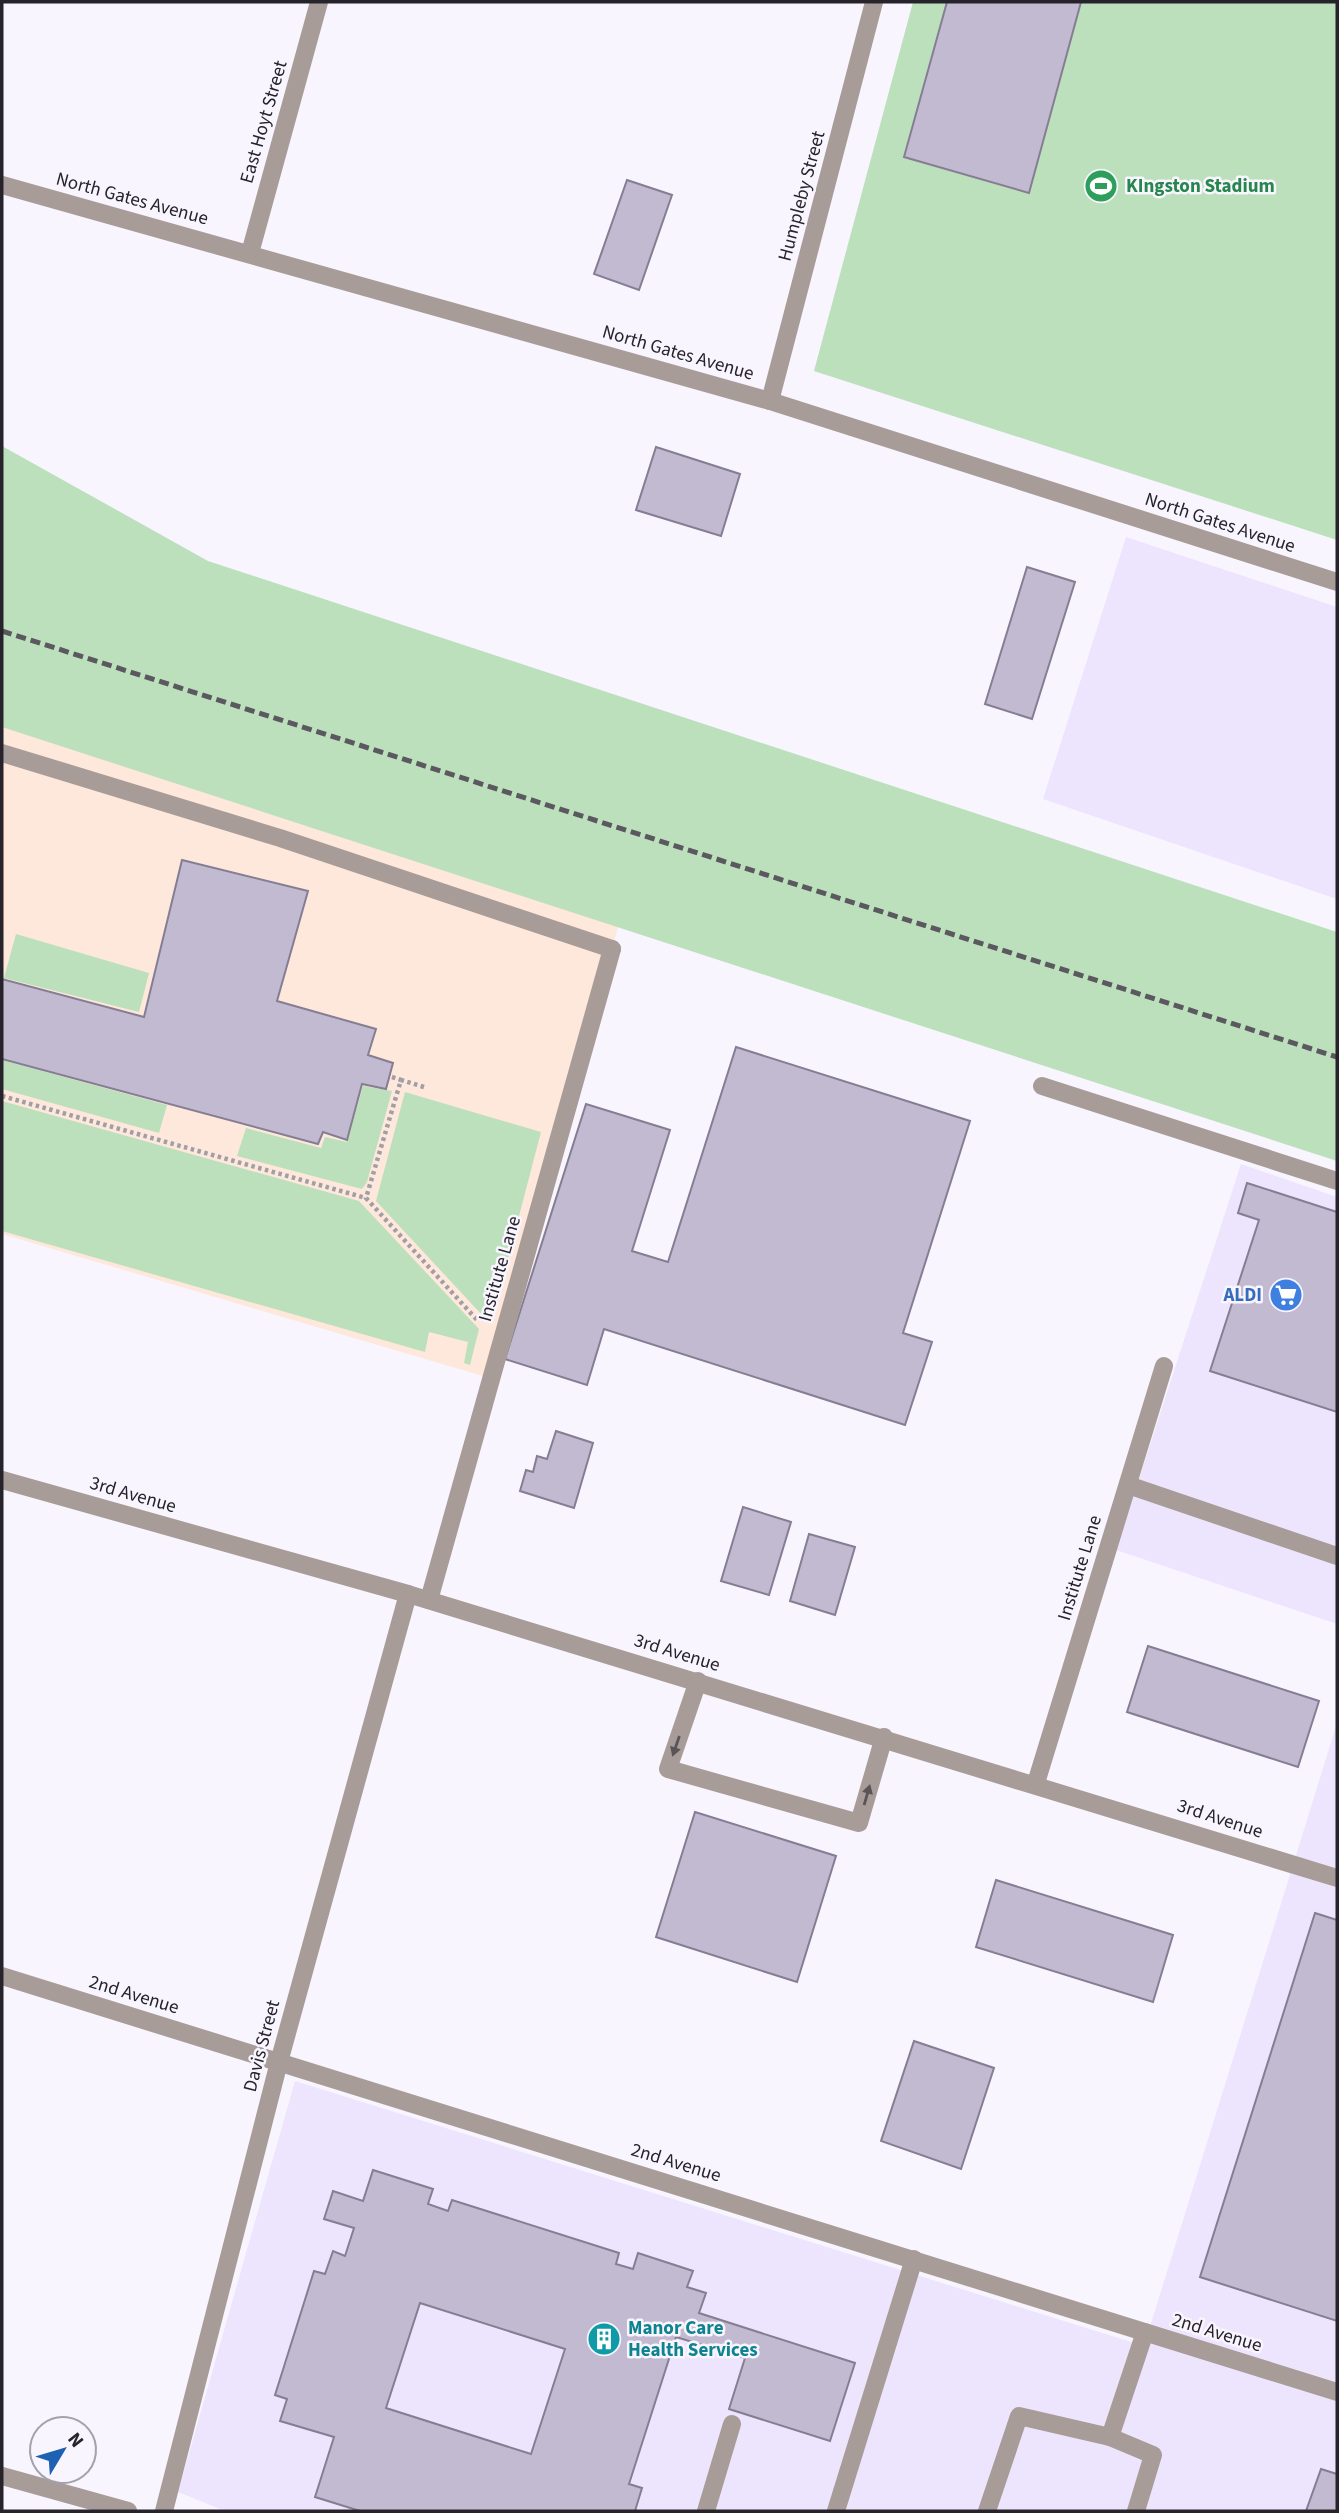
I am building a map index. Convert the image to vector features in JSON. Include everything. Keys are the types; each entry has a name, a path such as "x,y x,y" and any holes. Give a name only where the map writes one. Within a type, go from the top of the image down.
{"street":[{"name":"East Hoyt Street","path":"250,253 319,2"},
{"name":"Humpleby Street","path":"769,401 874,2"},
{"name":"North Gates Avenue","path":"2,185 769,401 1337,582"},
{"name":"Institute Lane","path":"2,753 280,838 612,949 429,1600"},
{"path":"1042,1086 1337,1181"},
{"name":"Institute Lane","path":"1036,1783 1164,1366"},
{"name":"3rd Avenue","path":"2,1480 429,1600 1036,1783 1337,1878"},
{"path":"1128,1485 1337,1556"},
{"name":"Davis Street","path":"164,2511 279,2062 408,1594"},
{"path":"698,1681 668,1769 859,1823 884,1737"},
{"name":"2nd Avenue","path":"2,1976 1337,2392"},
{"path":"836,2511 914,2259"},
{"path":"1110,2437 1145,2332"},
{"path":"987,2511 1019,2416 1110,2437 1153,2455 1136,2511"},
{"path":"706,2511 732,2424"},
{"path":"2,2476 128,2511"}],"path":[{"path":"392,1077 424,1087"},
{"path":"366,1198 401,1080"},
{"path":"2,1096 366,1198 483,1327"}],"shaded area":[{"path":"1126,537 1337,607 1337,899 1043,799"},
{"path":"2,665 637,864 483,1376 2,1234"},
{"path":"1241,1164 1337,1197 1337,1624 1116,1550"},
{"path":"1337,1723 1337,2511 225,2511 178,2492 295,2081 1144,2346"}],"green space":[{"name":"KIngston Stadium","path":"913,2 1337,2 1337,540 814,371"},
{"path":"2,446 208,561 1337,932 1337,1161 2,727"},
{"path":"16,934 149,973 139,1012 4,978"},
{"path":"2,1060 167,1105 159,1133 2,1089"},
{"path":"363,1086 392,1091 367,1182 362,1189 237,1156 246,1128 321,1148 325,1137 347,1142"},
{"path":"405,1092 541,1132 500,1289 492,1288 483,1316 376,1201"},
{"path":"2,1101 359,1201 479,1329 470,1365 464,1363 468,1342 429,1332 425,1352 2,1231"}],"building":[{"path":"947,2 1081,2 1029,193 904,157"},
{"path":"627,180 672,195 639,290 594,274"},
{"path":"656,447 740,474 721,536 636,510"},
{"path":"1027,567 1075,582 1032,719 985,704"},
{"path":"182,860 308,891 277,1001 376,1029 368,1055 393,1063 386,1089 362,1084 347,1140 323,1132 318,1144 2,1059 2,979 144,1017"},
{"path":"736,1047 970,1121 903,1333 932,1342 905,1425 604,1329 587,1385 505,1359 586,1104 670,1130 632,1251 668,1262"},
{"name":"ALDI","path":"1247,1183 1337,1212 1337,1412 1210,1371 1259,1220 1238,1213"},
{"path":"556,1431 593,1443 574,1508 520,1491 526,1470 533,1472 537,1456 547,1459"},
{"path":"743,1507 791,1522 769,1595 721,1581"},
{"path":"809,1534 855,1547 835,1615 790,1601"},
{"path":"1148,1646 1319,1701 1298,1767 1127,1712"},
{"path":"695,1812 836,1856 797,1982 656,1937"},
{"path":"996,1880 1173,1935 1153,2002 976,1947"},
{"path":"1315,1913 1337,1920 1337,2321 1200,2277"},
{"path":"914,2041 994,2068 961,2169 881,2141"},
{"name":"Manor Care Health Services","path":"373,2170 433,2189 428,2204 448,2211 452,2200 619,2253 616,2264 633,2269 638,2253 693,2271 687,2287 706,2293 699,2313 855,2363 830,2441 729,2409 745,2358 676,2337 629,2484 642,2488 635,2511 360,2511 315,2497 334,2437 280,2421 287,2399 275,2395 314,2271 325,2274 333,2251 345,2256 354,2228 324,2219 333,2191 363,2201","holes":["420,2303 565,2349 531,2454 386,2408"]},
{"path":"1321,2469 1337,2474 1337,2511 1306,2511"}],"railway":[{"path":"2,631 1337,1057"}],"place":[{"name":"KIngston Stadium","path":"1101,186"},
{"name":"ALDI","path":"1286,1295"},
{"name":"Manor Care Health Services","path":"604,2339"}]}
